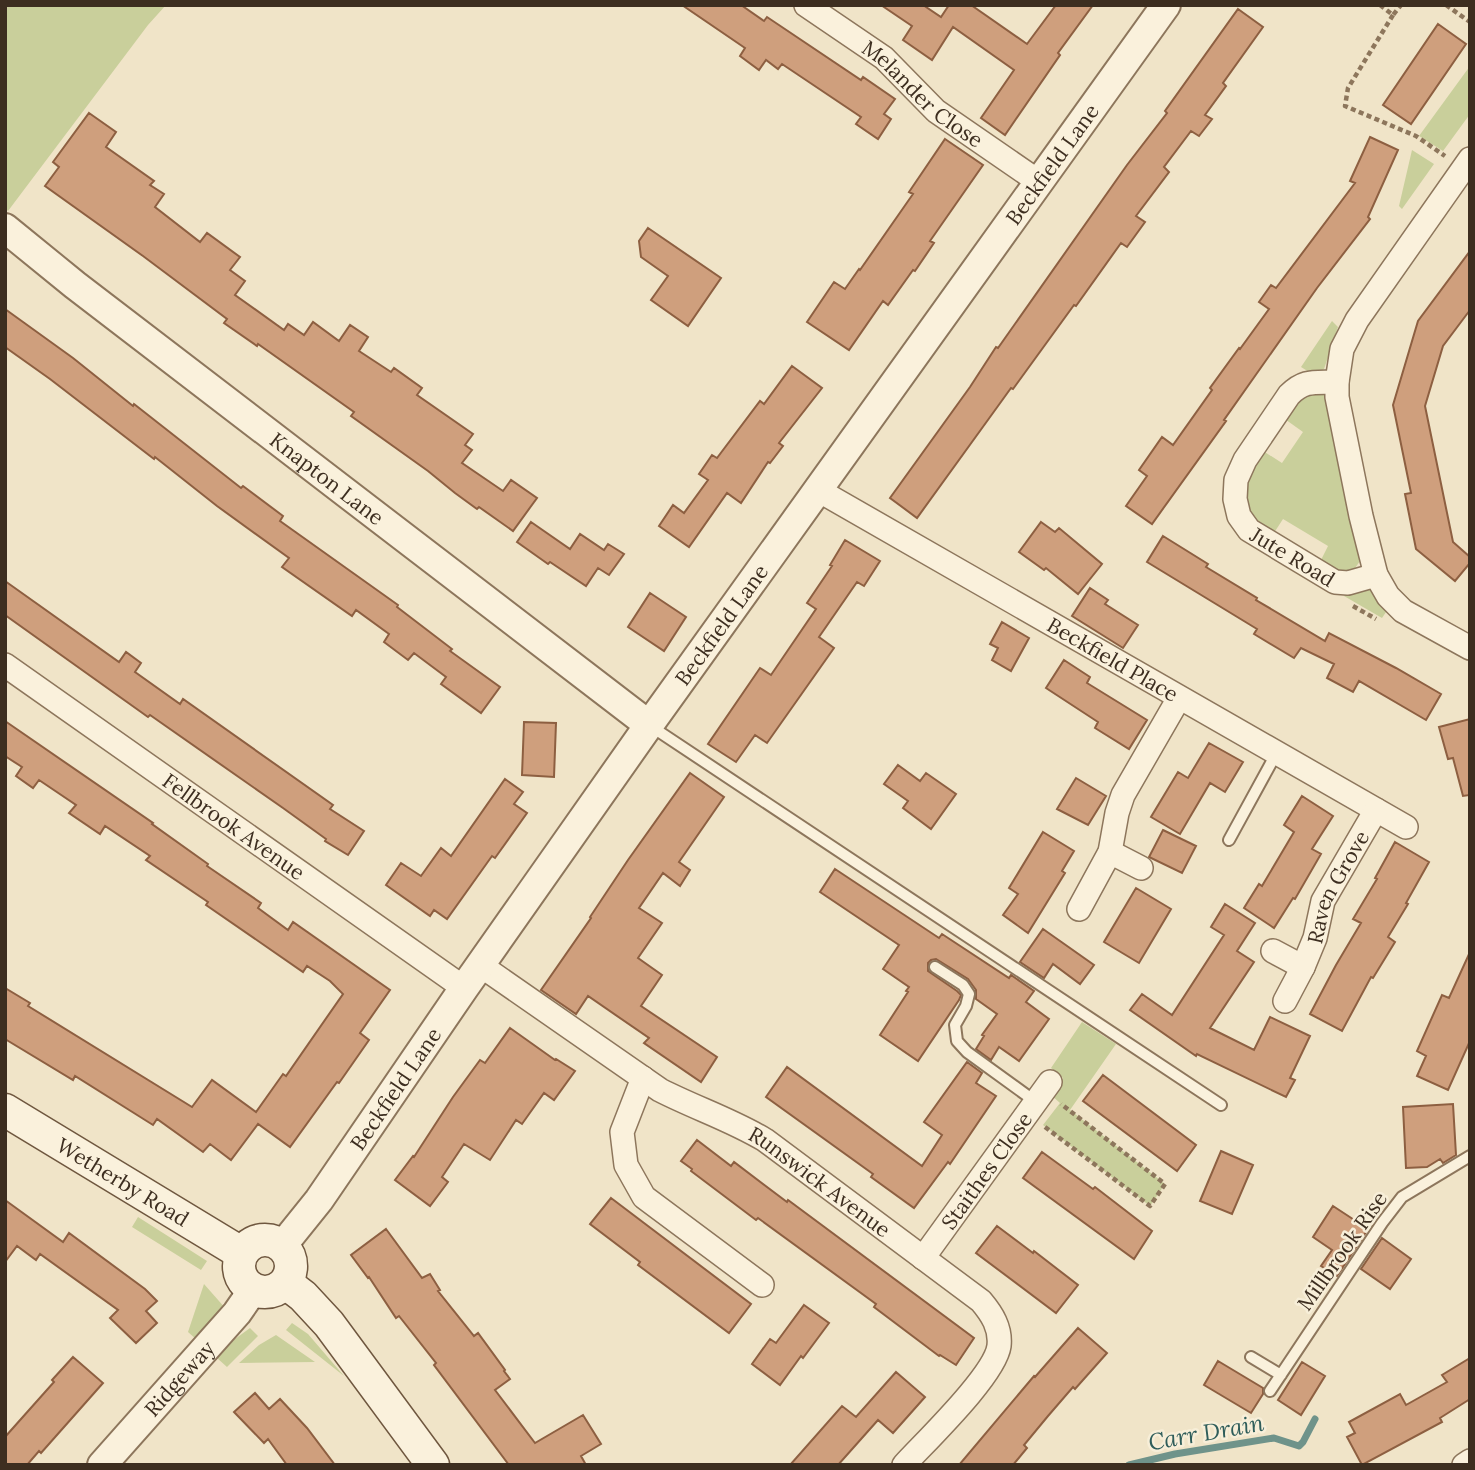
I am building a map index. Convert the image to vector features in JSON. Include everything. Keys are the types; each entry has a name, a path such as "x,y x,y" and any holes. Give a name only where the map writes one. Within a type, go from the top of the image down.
{"main road":[{"name":"Wetherby Road","path":"5,1110 241,1253"},
{"path":"264,1239 282,1246 291,1259 290,1275 286,1283 274,1291 253,1290 246,1285 238,1270 241,1253 255,1241 264,1239"},
{"path":"286,1283 303,1296 328,1324 433,1465"}],"street":[{"name":"Melander Close","path":"806,5 884,58 936,110 1039,182"},
{"name":"Beckfield Lane","path":"282,1246 319,1200 472,976 649,725 1166,5"},
{"name":"Jute Road","path":"1466,164 1357,320 1342,349 1337,382 1340,413 1376,575 1388,596 1403,611 1470,648"},
{"name":"Knapton Lane","path":"5,228 75,285 649,725"},
{"name":"Jute Road","path":"1337,382 1305,383 1289,396 1245,460 1236,480 1235,499 1239,516 1249,530 1335,582 1348,583 1376,575"},
{"name":"Beckfield Place","path":"818,490 1406,827"},
{"name":"Fellbrook Avenue","path":"5,665 472,976"},
{"path":"1079,909 1110,852 1116,813 1123,795 1180,698"},
{"name":"Raven Grove","path":"1285,1001 1315,938 1323,901 1376,810"},
{"path":"1110,852 1141,868"},
{"name":"Raven Grove","path":"1273,951 1303,967"},
{"name":"Runswick Avenue","path":"472,976 660,1090 746,1128 765,1140 981,1301 994,1317 998,1332 999,1346 993,1363 904,1465"},
{"path":"643,1078 622,1132 626,1166 644,1197 762,1285"},
{"name":"Staithes Close","path":"923,1258 1039,1097"},
{"name":"Ridgeway","path":"102,1465 229,1323 253,1290"},
{"path":"1464,1465 1470,1461"}],"lane":[{"path":"649,725 1221,1105"},
{"path":"1229,840 1276,754"},
{"path":"935,967 963,985 969,994 966,1006 955,1025 957,1041 967,1052 1039,1097"},
{"name":"Millbrook Rise","path":"1270,1391 1402,1197 1470,1156"},
{"path":"1251,1357 1281,1375"}],"path":[{"path":"1380,5 1393,15"},
{"path":"1401,5 1348,88 1345,106 1416,136 1466,164"},
{"path":"1446,5 1470,22"},
{"path":"1039,1097 1165,1184 1150,1206 1039,1097"}],"green space":[{"path":"5,5 166,5 148,25 8,211 5,207"},
{"path":"1470,66 1470,114 1443,151 1419,136"},
{"path":"1412,150 1434,164 1402,209 1399,206"},
{"path":"1332,321 1338,327 1324,369 1314,375 1301,367"},
{"path":"1324,391 1360,561 1351,574 1341,577 1319,564 1328,546 1283,519 1272,536 1247,519 1244,471 1260,449 1282,463 1303,432 1282,417 1298,396"},
{"path":"1366,586 1373,590 1388,609 1382,618 1344,596 1351,588"},
{"path":"1082,1022 1116,1044 1070,1110 1165,1184 1150,1206 1043,1125 1060,1103 1051,1095 1063,1078 1051,1068"},
{"path":"138,1217 207,1261 201,1270 132,1227"},
{"path":"204,1284 226,1309 197,1340 188,1332"},
{"path":"292,1323 308,1334 344,1376 286,1330"},
{"path":"250,1328 258,1336 227,1367 217,1358"},
{"path":"276,1335 315,1362 239,1363 259,1345"}],"building":[{"path":"682,5 741,5 764,21 767,17 861,80 863,77 895,99 884,114 891,119 878,139 856,124 861,117 782,64 778,69 766,60 759,70 740,56 745,48"},
{"path":"881,5 923,5 941,17 949,5 971,5 1027,44 1056,5 1093,5 1005,135 981,118 1014,70 953,27 932,60 903,40 912,26"},
{"path":"1238,9 1263,27 1223,83 1226,86 1205,115 1212,119 1199,136 1191,131 1164,167 1169,172 1136,216 1145,222 1127,247 1121,243 917,518 890,498 996,347 998,348 1127,165 1167,113 1165,111"},
{"path":"1438,24 1466,44 1411,124 1383,105"},
{"path":"89,113 116,132 106,147 154,181 150,185 164,194 155,207 200,242 207,233 240,257 230,270 245,281 235,295 284,330 288,324 304,335 313,322 339,341 350,325 368,337 359,351 391,372 394,368 422,388 417,395 473,434 465,445 472,450 462,463 503,491 511,480 537,498 513,531 479,507 477,509 351,416 354,412 224,323 227,319 45,186 59,167 53,162"},
{"path":"1370,137 1398,150 1368,217 1370,219 1317,288 1152,524 1126,506 1147,476 1139,470 1162,437 1173,445 1212,390 1210,388 1269,309 1259,302 1271,285 1276,288 1355,183 1350,181"},
{"path":"945,139 983,165 930,241 934,243 915,271 913,270 888,305 883,301 849,350 807,322 834,282 845,289 860,270 913,194 909,192"},
{"path":"648,228 721,278 688,326 651,300 668,276 641,257 639,241"},
{"path":"1470,251 1470,310 1443,346 1425,406 1453,542 1470,557 1470,563 1455,581 1416,549 1405,494 1411,493 1393,405 1418,321"},
{"path":"5,309 133,406 134,404 241,488 243,486 283,516 280,521 398,605 397,607 452,649 450,651 500,687 481,713 441,684 446,677 414,653 408,660 384,642 389,634 356,610 352,616 282,567 289,558 5,347"},
{"path":"792,366 822,388 779,443 783,446 770,463 768,462 741,503 727,493 689,547 659,526 673,505 684,513 708,480 699,474 712,455 717,458 760,401 764,404"},
{"path":"531,522 570,549 580,534 604,550 608,544 624,554 609,575 598,568 586,586 517,542"},
{"path":"1041,522 1055,532 1059,528 1102,564 1078,594 1046,568 1044,570 1019,552"},
{"path":"1163,536 1208,564 1206,567 1257,598 1256,600 1325,641 1329,633 1441,694 1426,720 1359,681 1353,692 1327,678 1334,664 1301,648 1294,658 1254,634 1257,629 1147,562"},
{"path":"845,540 880,561 864,586 857,582 819,637 834,648 767,743 755,735 736,762 708,744 760,668 771,675 816,609 807,603 832,566 830,565"},
{"path":"5,581 119,662 126,652 141,663 135,672 180,704 183,699 333,805 330,809 364,831 348,855 5,615"},
{"path":"1090,588 1108,600 1105,604 1138,625 1123,648 1072,616"},
{"path":"650,593 686,617 664,651 628,627"},
{"path":"1002,622 1029,638 1011,671 992,660 998,648 990,644"},
{"path":"1064,660 1090,677 1087,683 1147,720 1129,749 1095,728 1098,722 1046,688"},
{"path":"1470,719 1470,795 1463,796 1453,758 1448,759 1439,727"},
{"path":"5,721 153,823 208,864 207,866 261,903 258,908 288,930 293,922 390,990 360,1033 369,1040 290,1147 258,1124 231,1160 210,1144 203,1152 157,1119 153,1125 75,1076 73,1080 5,1039 5,988 30,1003 28,1006 192,1107 212,1080 256,1112 283,1074 286,1076 343,994 330,981 307,966 303,972 206,905 208,902 146,860 150,856 105,826 100,834 69,813 76,805 39,780 33,788 16,776 22,767 5,756"},
{"path":"524,722 556,723 554,777 522,775"},
{"path":"1209,743 1243,762 1225,792 1210,783 1180,834 1151,817 1178,772 1188,778"},
{"path":"898,765 920,781 926,773 956,794 931,829 903,808 908,801 884,784"},
{"path":"690,773 724,797 679,862 690,870 680,886 663,873 639,908 662,923 638,958 662,975 641,1006 717,1057 701,1082 644,1043 649,1038 588,996 576,1014 541,990"},
{"path":"1076,778 1106,796 1088,825 1057,809"},
{"path":"505,779 523,792 514,804 527,813 447,919 434,910 430,916 386,885 401,863 421,876 441,848 451,856"},
{"path":"1302,796 1333,816 1312,849 1321,854 1295,899 1293,898 1274,928 1244,908 1259,884 1262,886 1294,832 1284,825"},
{"path":"1163,830 1196,846 1182,873 1149,857"},
{"path":"1043,832 1074,851 1062,871 1065,873 1028,933 1003,915 1018,894 1009,888"},
{"path":"1395,842 1429,862 1388,937 1395,942 1373,978 1371,977 1342,1031 1310,1014 1361,923 1353,919"},
{"path":"835,869 939,938 942,934 1009,978 1011,975 1034,991 1026,1002 1049,1019 1019,1061 999,1047 991,1060 976,1049 997,1014 976,999 976,990 968,979 936,959 928,963 928,971 961,995 918,1061 880,1035 908,992 906,991 909,987 883,969 899,945 820,892"},
{"path":"1136,888 1171,909 1139,963 1104,942"},
{"path":"1225,904 1255,923 1237,951 1254,962 1210,1028 1254,1050 1270,1017 1310,1036 1290,1078 1295,1080 1286,1097 1197,1054 1196,1056 1130,1010 1142,994 1172,1015 1224,935 1211,927"},
{"path":"1043,929 1094,965 1080,984 1053,964 1044,978 1020,962"},
{"path":"1470,952 1470,1041 1448,1090 1417,1076 1426,1056 1417,1051 1442,995 1449,998"},
{"path":"510,1028 575,1071 554,1100 544,1093 522,1124 516,1120 490,1160 464,1144 442,1177 448,1182 430,1206 395,1180 414,1157 480,1060 485,1063"},
{"path":"967,1062 982,1073 976,1083 996,1096 950,1164 948,1162 914,1208 871,1177 873,1174 766,1097 787,1067 922,1166 942,1135 924,1122"},
{"path":"1103,1075 1196,1145 1177,1171 1083,1101"},
{"path":"1453,1104 1456,1155 1443,1163 1440,1159 1427,1167 1406,1168 1403,1107"},
{"path":"697,1140 731,1166 734,1162 787,1202 788,1200 974,1338 956,1365 939,1356 874,1307 876,1304 691,1171 692,1169 681,1161"},
{"path":"1221,1151 1253,1165 1232,1214 1200,1201"},
{"path":"1042,1152 1093,1189 1095,1187 1152,1231 1134,1259 1023,1178"},
{"path":"611,1198 751,1304 729,1333 638,1265 640,1262 590,1224"},
{"path":"5,1200 63,1242 69,1233 145,1289 157,1301 146,1311 157,1323 136,1343 110,1318 118,1310 40,1254 36,1260 17,1246 5,1262"},
{"path":"1333,1206 1368,1229 1337,1276 1321,1266 1332,1250 1313,1237"},
{"path":"997,1226 1078,1285 1056,1313 976,1253"},
{"path":"386,1229 422,1278 430,1274 440,1290 438,1291 474,1336 478,1333 505,1370 510,1379 495,1390 535,1443 583,1415 601,1444 581,1456 586,1465 509,1465 434,1365 436,1363 399,1316 396,1318 351,1255"},
{"path":"1382,1238 1411,1259 1390,1289 1361,1269"},
{"path":"804,1305 829,1323 780,1385 752,1364 770,1339 776,1343"},
{"path":"1078,1328 1107,1353 1048,1416 1024,1445 1027,1448 1013,1465 959,1465 1034,1376"},
{"path":"73,1357 103,1383 41,1453 39,1451 27,1465 5,1465 5,1437"},
{"path":"1470,1358 1470,1399 1440,1418 1442,1422 1362,1465 1347,1437 1355,1433 1349,1422 1400,1394 1406,1405 1447,1382 1442,1375"},
{"path":"1218,1361 1263,1388 1263,1394 1251,1413 1204,1385"},
{"path":"1302,1362 1325,1376 1301,1415 1278,1400"},
{"path":"896,1372 925,1397 893,1433 878,1420 838,1465 790,1465 842,1406 856,1417"},
{"path":"255,1393 269,1409 280,1399 307,1428 335,1465 287,1465 268,1439 264,1443 234,1412"}],"waterway":[{"name":"Carr Drain","path":"1129,1465 1175,1454 1274,1438 1299,1446 1315,1419"}]}
